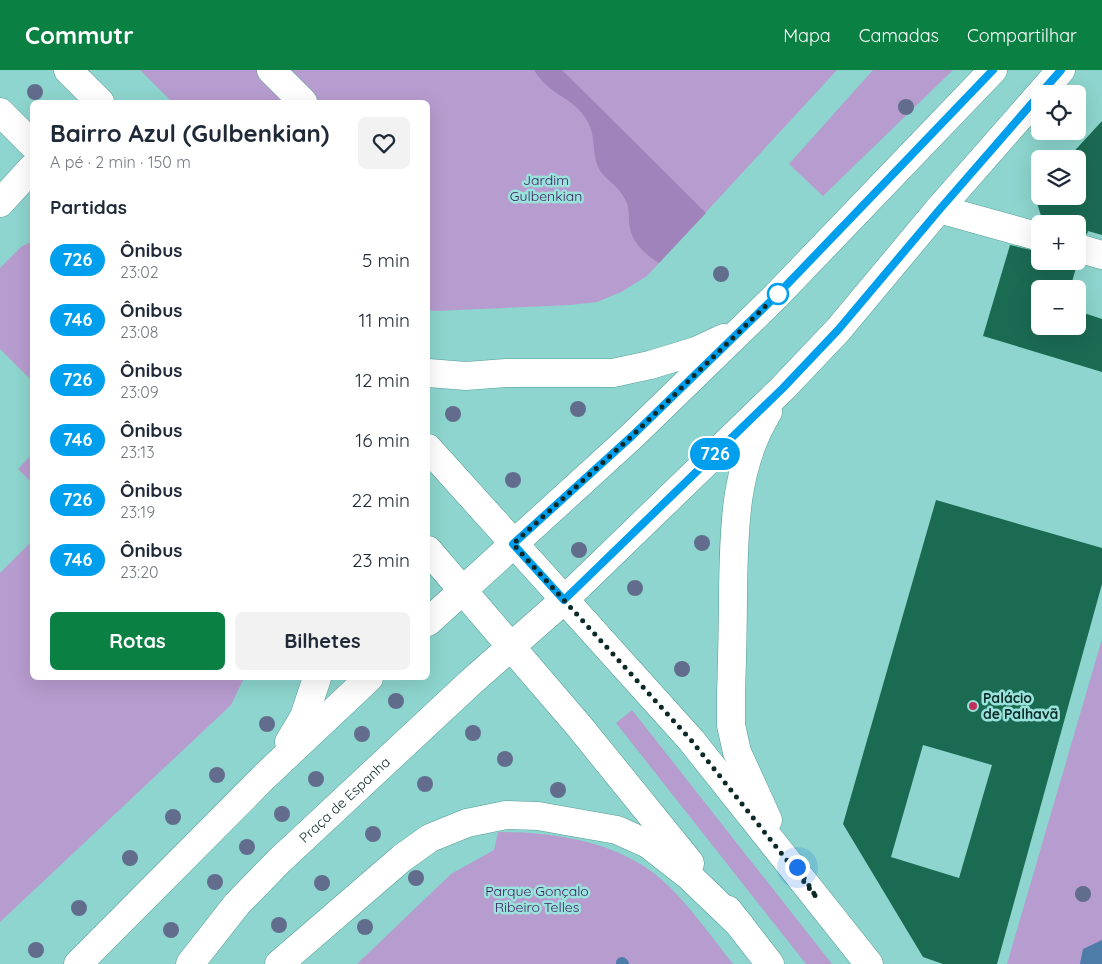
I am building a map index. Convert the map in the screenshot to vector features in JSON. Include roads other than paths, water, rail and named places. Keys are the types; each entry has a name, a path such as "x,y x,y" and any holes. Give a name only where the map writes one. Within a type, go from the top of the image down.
{"main road":[{"path":"68,70 98,100"},
{"path":"271,70 301,100"},
{"path":"430,620 632,436 741,330 993,70"},
{"path":"817,898 769,821 737,752 731,725 736,511 744,463 758,428 783,388 838,330 1061,70"},
{"path":"0,112 30,142"},
{"path":"0,203 30,170"},
{"path":"940,209 1031,234"},
{"path":"1086,250 1102,255"},
{"path":"430,373 466,376 613,373 650,365 696,351 741,330"},
{"name":"Praça de Espanha","path":"190,964 237,904 279,861 564,600 783,388"},
{"path":"430,450 691,740 869,964"},
{"path":"430,552 579,726 770,964"},
{"path":"265,776 304,717 316,680"},
{"path":"78,964 265,776 367,680"},
{"path":"279,964 402,858 430,838 467,823 506,816 538,816 617,830 648,844 689,876 740,925"}],"water":[{"path":"1102,940 1102,964 1080,964 1083,949"}],"place":[{"name":"Palácio de Palhavã","path":"973,706"}],"park label":[{"name":"Jardim Gulbenkian","path":"546,188"},
{"name":"Parque Gonçalo Ribeiro Telles","path":"537,900"}]}
